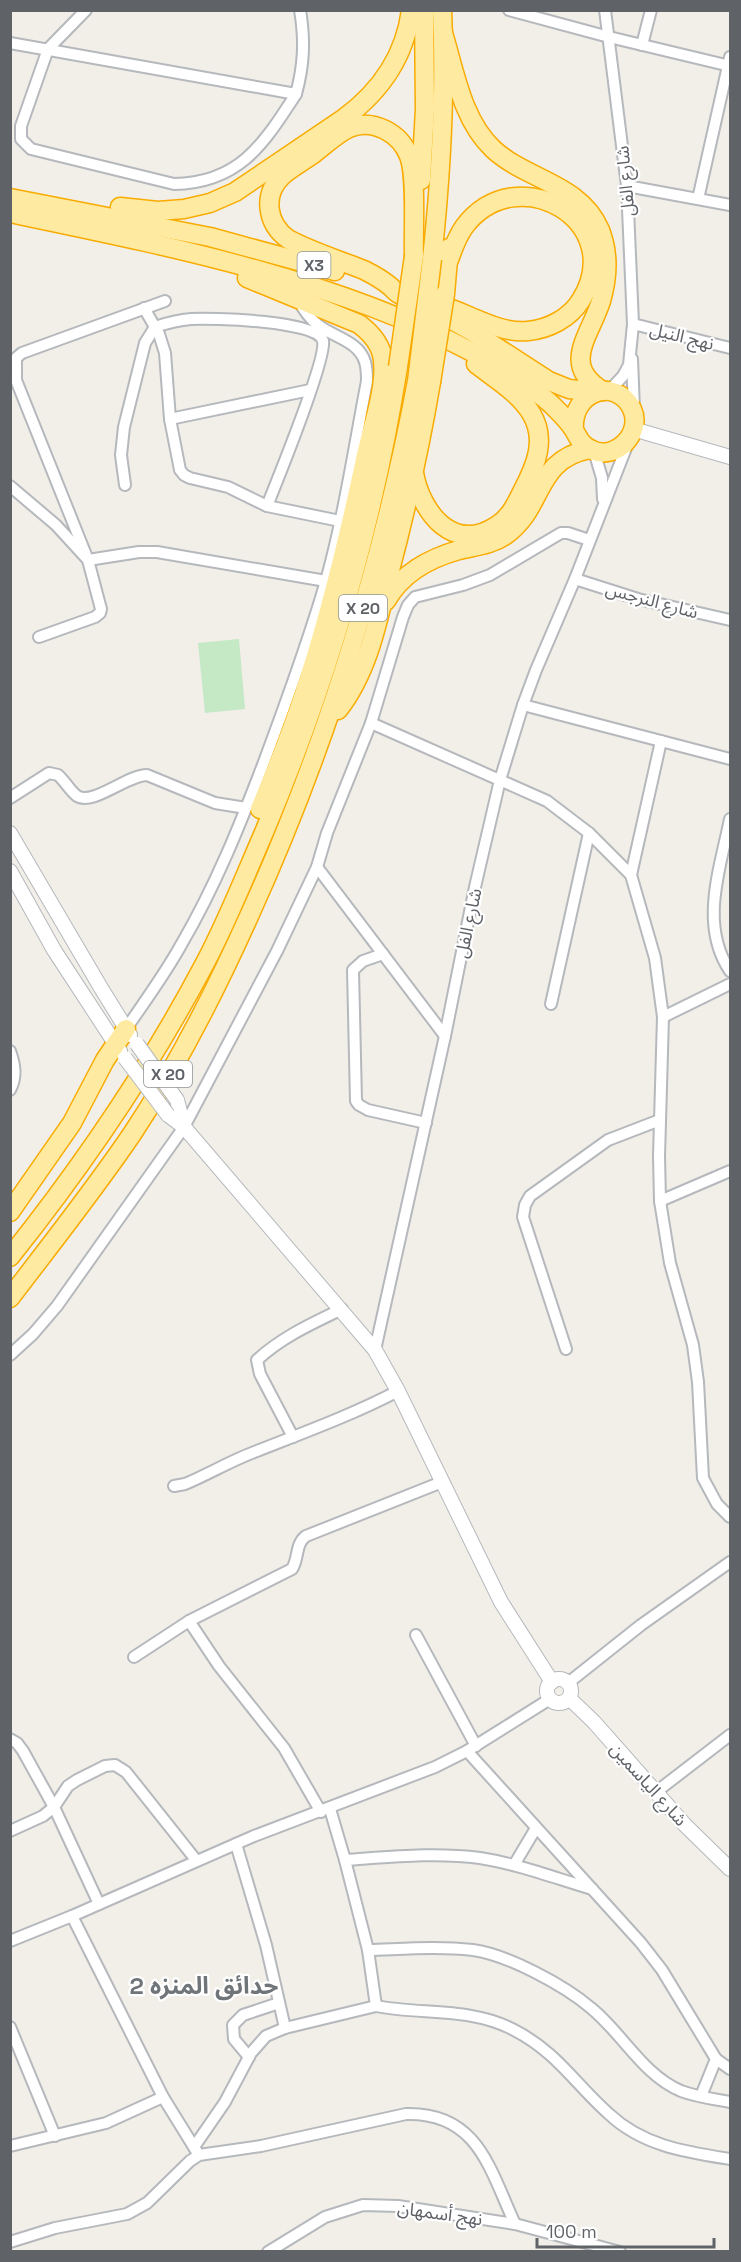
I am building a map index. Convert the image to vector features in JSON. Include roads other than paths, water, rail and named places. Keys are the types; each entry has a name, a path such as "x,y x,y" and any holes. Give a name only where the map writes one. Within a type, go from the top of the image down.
{"highway":[{"path":"18,199 73,201 158,211 184,209 210,203 235,192 359,107 380,85 397,59 411,10"},
{"name":"X 20","path":"10,1257 111,1120 204,965 248,870 302,739 358,556 388,433 398,367 431,258 424,10"},
{"name":"X 20","path":"10,1298 132,1134 190,1037 226,967 276,856 329,721 358,625 424,381 431,258 439,192 444,113 442,10"},
{"path":"329,721 356,683 379,617 387,599 399,583 414,570 445,555 487,544 510,532 531,506 552,468 574,452 614,451 632,429 632,409 626,401 618,395 602,392 591,384 580,362 582,345 596,316 605,284 606,256 599,228 589,211 575,198 560,187 494,150 482,136 465,104 443,33"},
{"path":"379,617 414,473 424,381 445,294 431,258 411,162 399,139 385,129 367,125 349,128 282,176 271,194 270,214 280,233 297,244 374,275 400,295 446,307 514,331 527,332 554,324 566,316 578,305 588,285 592,261 590,246 575,218 552,202 529,197 505,199 482,210 431,258"},
{"name":"X3","path":"18,199 121,218 251,247 328,268 400,295 473,332 549,381 569,389 602,392"},
{"name":"X3","path":"10,213 205,258 323,289 358,301 448,339 516,378 550,403 574,430"},
{"path":"10,219 39,220"},
{"path":"205,258 359,324 370,333 383,359 383,374 358,493 335,585 302,702 258,814 248,870"},
{"path":"414,473 423,504 433,517 445,528 457,533 471,534 484,532 507,518 515,507 536,462 539,437 531,413 524,403 465,356 448,339"},
{"path":"592,450 583,444 574,430 575,411 587,396 602,392"},
{"path":"10,1212 72,1123 105,1060 120,1051 131,1036"}],"street":[{"path":"86,10 48,49 21,126 21,139 39,152 174,183 201,181 228,171 267,139 296,94 303,71 300,11 306,10"},
{"path":"509,10 642,45 730,63 698,199"},
{"name":"شارع الفل","path":"605,10 627,186 633,324 631,353"},
{"path":"642,45 651,10"},
{"path":"10,43 296,94"},
{"path":"627,186 730,205"},
{"path":"131,1036 219,872 246,808 288,698 326,581 340,521 367,381 366,364 356,347 309,318 298,298"},
{"path":"39,637 95,617 100,613 88,560 16,380 16,358 21,353 165,301"},
{"path":"144,308 155,327 165,353 170,420 180,470 184,475 228,487 267,506 340,521"},
{"path":"125,485 121,454 124,427 145,343 155,327 175,321 211,319 303,328 321,336 323,346 310,390 267,506"},
{"name":"نهج النيل","path":"633,324 730,348"},
{"path":"602,392 623,376 629,365 631,353"},
{"path":"631,353 632,429 730,457"},
{"path":"170,420 310,390"},
{"name":"شارع الفل","path":"375,1350 500,780 523,705 575,579 632,429"},
{"path":"592,450 602,478 602,508"},
{"path":"10,486 56,525 88,560"},
{"path":"10,1355 33,1335 57,1306 184,1127 277,951 317,867 331,824 371,723 408,605 415,597 490,576 561,533 590,540"},
{"path":"88,560 139,552 157,552 326,581"},
{"name":"شارع النرجس","path":"575,579 638,599 730,620"},
{"path":"523,705 730,759"},
{"path":"371,723 547,801 589,833 631,875"},
{"path":"661,741 631,875 655,958 663,1017 660,1201 670,1263 693,1345 698,1382 703,1478 717,1504 730,1517"},
{"path":"10,798 49,773 58,775 74,794 84,799 93,797 138,775 147,775 215,803 246,808"},
{"path":"730,819 713,905 713,926 721,957 730,970"},
{"path":"10,833 131,1036 177,1100 184,1127"},
{"path":"551,1004 589,833"},
{"path":"317,867 445,1036"},
{"path":"10,871 54,950 120,1051 168,1115 184,1127 375,1350 398,1390 501,1602 552,1682"},
{"path":"383,954 363,961 353,970 356,1101 359,1106 368,1110 426,1123"},
{"path":"663,1017 730,984"},
{"path":"10,1051 15,1065 15,1076 10,1090"},
{"path":"566,1349 523,1217 525,1205 530,1197 608,1140 660,1120"},
{"path":"660,1201 730,1171"},
{"path":"293,1437 260,1374 257,1360 270,1348 298,1330 342,1309"},
{"path":"174,1486 185,1484 255,1451 367,1407 398,1390"},
{"path":"134,1657 189,1621 292,1569 297,1559 299,1544 306,1536 442,1482"},
{"path":"568,1683 641,1625 730,1562"},
{"path":"189,1621 219,1666 284,1748 325,1810 345,1860 368,1950 376,2006"},
{"path":"416,1635 471,1748 536,1828 641,1942 662,1970 716,2059 730,2069"},
{"path":"560,1679 568,1683 572,1690 569,1698 560,1703 550,1699 547,1690 552,1682 560,1679"},
{"name":"شارع الياسمين","path":"569,1698 685,1825 730,1869"},
{"path":"10,1941 72,1916 196,1860 435,1767 471,1748 550,1699"},
{"path":"656,1792 730,1735"},
{"path":"10,1739 17,1743 23,1751 54,1807 99,1904"},
{"path":"10,1831 43,1816 54,1807 68,1786 77,1780 105,1766 115,1765 122,1767 196,1860"},
{"path":"514,1865 536,1828"},
{"path":"236,1844 266,1945 285,2028"},
{"path":"345,1860 421,1855 478,1858 514,1865 592,1889"},
{"path":"72,1916 163,2097 196,2151"},
{"path":"368,1950 438,1947 476,1950 523,1967 561,1986 591,2008 611,2026 650,2070 672,2086 701,2096 730,2102"},
{"path":"249,2057 234,2039 233,2025 243,2015 279,2003"},
{"path":"10,2242 55,2229 127,2214 147,2203 190,2161 249,2057 257,2044 266,2036 285,2028 376,2006 487,2019 512,2028 550,2053 609,2115 651,2143 678,2151 730,2159"},
{"path":"10,2027 55,2136"},
{"path":"701,2096 716,2059"},
{"path":"10,2146 105,2123 163,2097"},
{"path":"196,2151 272,2144 406,2114 425,2113 441,2117 467,2132 485,2159 515,2224"},
{"name":"نهج أسمهان","path":"268,2252 326,2217 363,2205 398,2205 515,2224 620,2252"}],"district":[{"name":"حدائق المنزه 2","path":"204,1985"}]}
